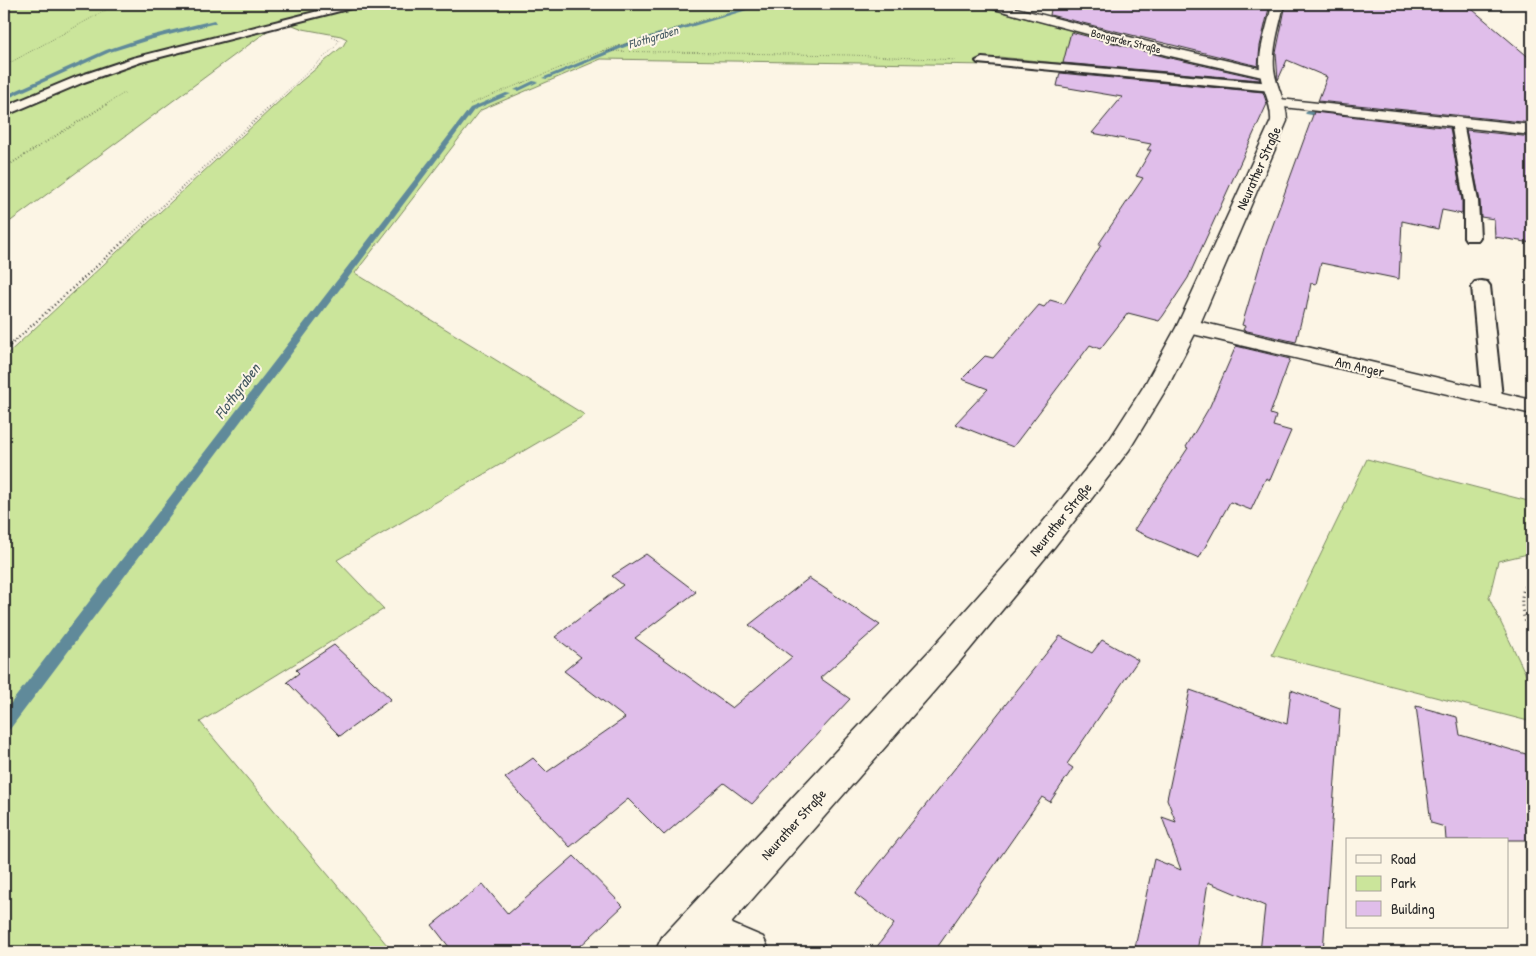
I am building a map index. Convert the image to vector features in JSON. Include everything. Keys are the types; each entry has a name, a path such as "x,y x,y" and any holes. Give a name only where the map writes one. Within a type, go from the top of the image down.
{"street":[{"name":"Bongarder Straße","path":"986,4 1171,52 1273,88 1458,128 1532,130"},
{"name":"Neurather Straße","path":"687,941 944,656 1045,539 1120,444 1156,386 1188,326 1279,122 1267,58 1278,4"},
{"name":"Am Anger","path":"1188,326 1532,406"},
{"path":"687,941 748,952"}],"lane":[{"path":"4,112 69,84 120,66 356,4"},
{"path":"982,61 1273,88"},
{"path":"1458,128 1471,200 1472,237"},
{"path":"1481,286 1492,397"}],"path":[{"path":"4,66 117,4"},
{"path":"470,104 602,51 755,4"},
{"path":"4,351 339,42 339,40 333,37 305,33 278,24"},
{"path":"602,51 850,55 982,61"},
{"path":"4,168 132,88"},
{"path":"1532,572 1526,580 1519,600 1523,617 1532,637"}],"green space":[{"path":"4,4 349,4 162,51 67,83 4,109"},
{"path":"365,4 980,4 1016,16 1250,74 1253,83 999,57 990,65 601,59 481,110 355,273 585,415 337,560 384,609 200,722 393,952 4,952 4,357 300,82 343,46 347,39 341,36 303,29 290,24"},
{"path":"270,29 4,226 4,116 69,87 129,66"},
{"path":"1367,459 1532,502 1532,553 1498,561 1489,598 1532,687 1532,722 1272,655"}],"building":[{"path":"1052,4 1270,4 1260,46 1258,66 1050,15"},
{"path":"1286,4 1372,4 1415,7 1413,4 1466,4 1532,60 1532,123 1318,101 1327,77 1287,60 1278,80 1276,53"},
{"path":"1071,32 1166,57 1259,78 1260,80 1063,63"},
{"path":"1060,73 1263,92 1267,104 1188,278 1163,316 1159,321 1128,313 1100,349 1090,345 1013,447 955,424 988,389 962,379 985,356 993,358 1039,305 1044,307 1050,300 1064,304 1101,245 1098,245 1143,178 1136,176 1151,150 1147,150 1151,144 1092,133 1122,97 1057,86"},
{"path":"1314,112 1450,128 1462,201 1462,214 1442,210 1438,229 1402,221 1399,279 1321,263 1316,284 1311,283 1306,310 1304,309 1296,342 1243,330 1245,326 1242,325 1266,244"},
{"path":"1466,130 1532,137 1532,243 1495,237 1494,219 1481,217 1480,201"},
{"path":"1236,346 1290,359 1270,414 1276,416 1273,426 1291,431 1270,480 1266,478 1251,510 1230,502 1199,558 1134,530 1188,448 1186,447 1210,406"},
{"path":"646,554 696,592 635,638 732,708 792,657 749,625 809,578 880,625 820,678 850,699 752,804 724,783 664,835 628,799 570,847 505,778 533,758 547,772 625,718 564,671 581,657 555,637 623,585 612,576"},
{"path":"1060,636 1092,653 1102,640 1138,660 1067,764 1073,768 1050,802 1042,797 934,952 873,952 894,924 855,894"},
{"path":"334,645 391,699 340,736 287,682 299,673 296,670"},
{"path":"1190,690 1287,724 1291,690 1340,708 1323,952 1260,952 1265,906 1208,882 1197,952 1134,952 1154,859 1181,870 1162,817 1176,822 1167,799"},
{"path":"1416,706 1457,717 1460,735 1526,754 1532,785 1532,840 1446,838 1445,827 1431,823"},
{"path":"574,856 623,906 574,952 453,952 432,925 483,884 508,914"}],"waterway":[{"name":"Flothgraben","path":"545,78 628,44 764,4"},
{"path":"4,98 68,67 121,46 214,22"},
{"name":"Flothgraben","path":"517,90 535,82"},
{"name":"Flothgraben","path":"4,724 472,109 508,94"},
{"path":"1308,113 1330,116"}]}
